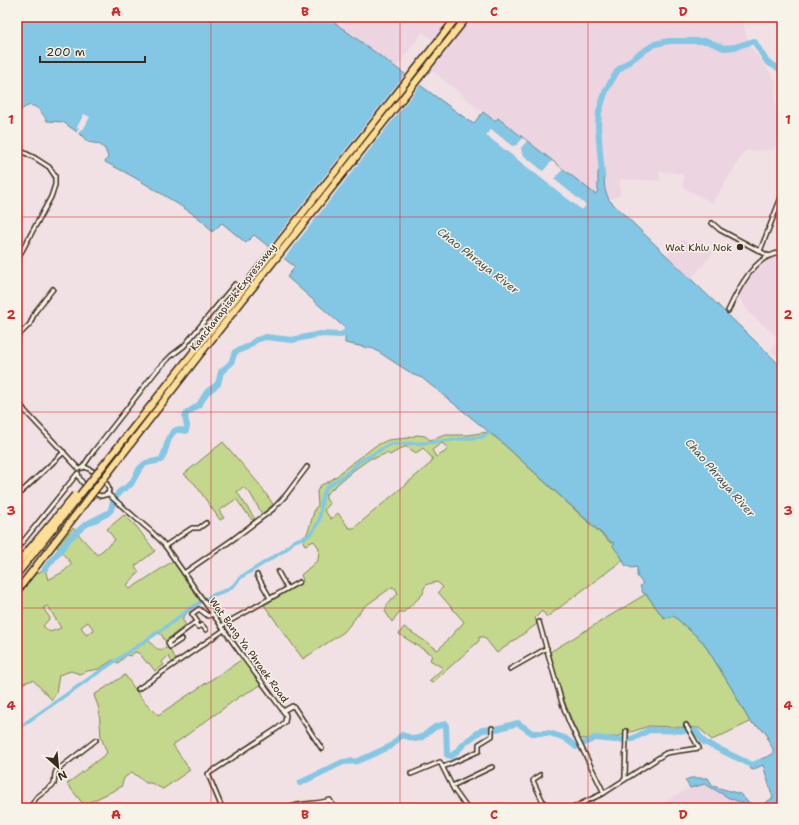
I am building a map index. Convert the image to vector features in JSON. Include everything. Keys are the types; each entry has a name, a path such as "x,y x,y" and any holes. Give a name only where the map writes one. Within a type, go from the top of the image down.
{"highway":[{"name":"Kanchanapisek Expressway","path":"17,574 458,17"},
{"name":"Kanchanapisek Expressway","path":"17,591 200,354 467,17"},
{"path":"17,564 121,442"},
{"path":"17,594 27,578"}],"street":[{"path":"17,149 49,167 55,176 55,185 53,192 17,260"},
{"path":"760,251 782,195"},
{"path":"712,224 720,230 769,256"},
{"path":"728,310 737,291 748,274 769,256 782,251"},
{"path":"17,549 158,370 171,356 184,346 235,284"},
{"path":"17,337 30,324 35,312 52,289"},
{"name":"Wat Bang Ya Phraek Road","path":"17,397 25,411 64,452 81,468 86,467 90,469 109,486 108,494"},
{"path":"17,496 64,452"},
{"path":"184,573 232,540 273,509 286,495 307,467"},
{"name":"Wat Bang Ya Phraek Road","path":"77,474 82,482 94,493 101,496 108,494"},
{"name":"Wat Bang Ya Phraek Road","path":"108,494 154,533 165,546 212,614 286,715 285,722 278,728 208,774 222,808"},
{"path":"165,546 192,528 199,528 206,523"},
{"path":"278,572 288,588"},
{"path":"257,575 270,598"},
{"path":"221,626 299,582"},
{"path":"206,630 202,625 198,627 195,623 197,621 192,614 199,609 208,616 212,614"},
{"path":"540,622 568,722 604,793"},
{"path":"182,640 170,647 168,643 195,623"},
{"path":"138,689 224,630"},
{"path":"510,669 547,648"},
{"path":"283,712 292,706 294,707 322,749"},
{"path":"572,808 604,793 666,753 699,748 686,725"},
{"path":"443,767 479,751 479,743 490,737 492,728"},
{"path":"625,779 626,733"},
{"path":"30,808 36,798 54,784 54,774 56,771 96,740"},
{"path":"412,774 439,762 442,763 452,786 467,808"},
{"path":"452,786 492,767"},
{"path":"540,776 533,781 546,808"},
{"path":"288,808 298,804 319,803 330,800 334,808"}],"shaded area":[{"path":"336,17 742,17 746,35 751,47 776,81 775,101 778,110 782,113 782,135 773,150 745,151 712,203 683,187 683,174 659,171 660,181 620,179 620,195 609,200 605,190 603,167 598,172 598,191 595,195 498,118 495,122 424,64 438,44 423,32 395,68 335,23 334,20"},
{"path":"683,239 692,247 699,239 713,253 691,279 667,255"},
{"path":"782,253 782,362 771,350 779,338 749,313 737,294 744,283 766,262 765,260"},
{"path":"705,784 729,798 743,803 749,808 644,808 659,805 690,788"}],"green space":[{"path":"488,432 499,440 611,543 613,542 623,560 547,617 542,611 535,618 537,624 497,653 484,637 479,637 479,641 432,683 429,681 443,668 430,660 432,655 399,634 404,627 438,650 464,622 438,592 443,587 437,582 425,586 423,594 404,612 399,612 392,622 385,611 388,603 398,594 396,589 392,587 364,607 344,632 303,659 264,605 302,583 303,580 301,575 318,560 319,548 314,541 305,545 303,542 309,529 315,508 318,506 317,491 321,485 337,476 375,446 388,440 408,438 417,435 425,436 430,440 446,435 468,435","holes":["442,443 448,448 445,452 436,457 432,450","404,447 407,447 416,453 423,448 433,459 431,463 354,528 349,528 338,513 331,519 324,510 330,504 326,499 326,494 354,470 371,458 387,453 390,455"]},
{"path":"223,442 259,484 273,504 262,514 250,493 243,487 237,492 255,519 252,520 236,499 219,511 224,518 220,520 195,484 184,474"},
{"path":"124,515 136,526 155,551 135,566 139,572 127,585 130,589 173,561 200,601 182,619 186,625 165,641 161,634 156,632 148,639 156,648 165,649 168,647 177,661 173,663 168,656 162,662 164,665 155,671 139,653 135,652 130,656 127,655 118,663 113,660 99,669 80,674 71,671 59,675 56,693 52,700 33,680 17,685 17,585 45,569 48,580 63,572 72,564 57,547 73,528 97,555 115,540 107,529","holes":["48,606 61,628 50,632 43,626 50,618 43,608","88,622 94,630 86,635 81,627"]},
{"path":"646,594 663,617 666,618 673,616 703,642 750,722 712,740 699,728 649,726 616,737 580,739 563,696 550,652"},
{"path":"244,658 261,685 239,697 173,745 190,770 163,789 151,783 146,783 132,772 124,778 121,787 84,805 67,784 107,753 101,737 99,709 94,695 125,675 141,698 158,715"}],"water":[{"name":"Chao Phraya River","path":"17,17 336,17 334,20 335,23 472,123 474,123 483,112 495,121 498,118 595,194 598,191 598,172 603,166 605,190 609,200 782,367 782,808 749,808 743,803 729,798 705,784 690,788 685,780 691,778 708,778 713,786 740,794 748,802 755,805 761,805 773,798 763,765 752,770 750,768 758,761 773,754 773,749 765,731 750,722 703,642 673,616 666,618 663,617 646,594 643,593 640,586 643,584 637,576 637,567 632,568 625,565 622,558 613,546 613,542 612,543 499,440 422,378 414,375 374,349 345,343 345,328 287,277 295,267 254,235 246,243 222,223 212,232 200,219 159,192 105,162 108,157 105,149 99,144 88,142 63,122 47,121 34,106 25,107 17,113"}],"pier":[{"path":"406,73 421,84 283,260 268,248"},
{"path":"84,114 90,117 83,130 81,129 78,134 76,133 79,128 77,127"},
{"path":"491,129 512,146 517,145 523,138 527,141 521,148 522,154 543,171 552,161 563,169 554,179 586,205 582,210 486,135"}],"waterway":[{"path":"602,176 598,127 599,112 606,90 618,70 655,44 669,41 707,41 724,48 735,47 754,41 767,62 782,70"},
{"path":"45,569 70,538 85,525 111,510 113,502 119,492 131,484 140,468 146,463 161,460 170,436 176,430 186,431 187,426 185,417 187,413 199,405 207,392 218,384 221,372 231,363 235,352 247,347 256,340 266,337 292,340 320,334 341,335 352,329"},
{"path":"17,729 163,629 191,608 213,595 227,590 241,577 285,550 294,541 308,536 319,521 323,494 327,487 345,475 359,462 391,444 425,443 482,437 493,431"},
{"path":"300,783 343,762 357,761 391,746 402,735 415,739 422,737 435,727 446,724 447,755 452,756 467,741 482,730 496,729 518,723 532,733 549,733 565,738 576,747 595,738 615,740 632,739 649,730 696,731 704,742 752,765 760,762"}],"place":[{"name":"Wat Khlu Nok","path":"740,247"}]}
